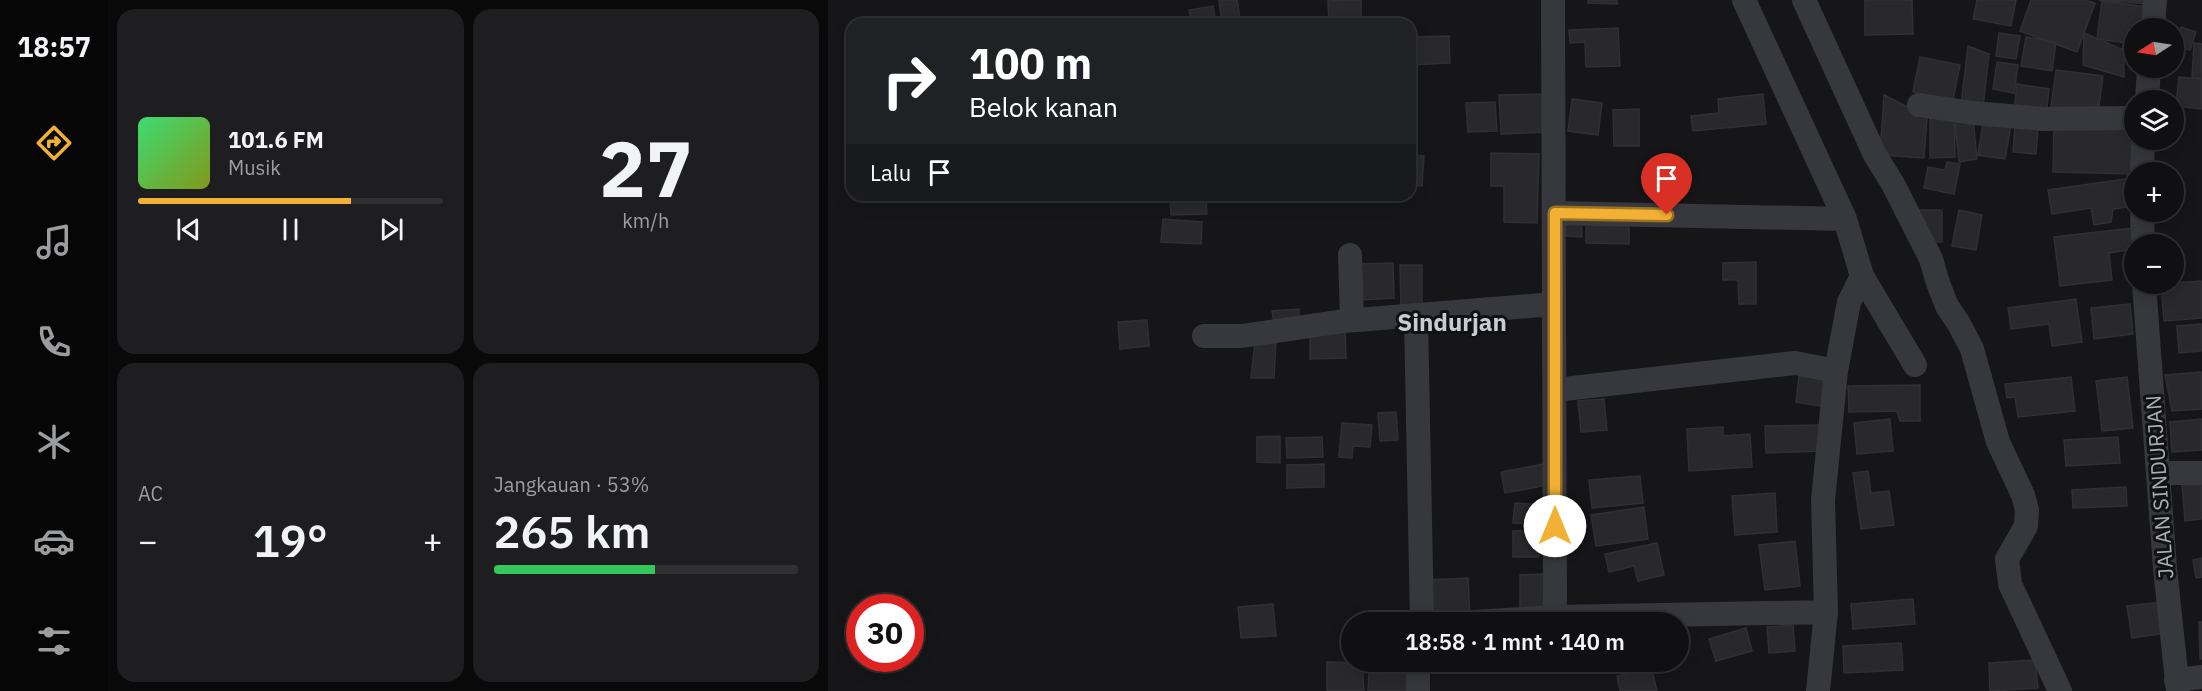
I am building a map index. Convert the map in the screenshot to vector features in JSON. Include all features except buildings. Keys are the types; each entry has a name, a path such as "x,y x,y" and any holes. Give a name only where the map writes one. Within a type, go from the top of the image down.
{"street":[{"path":"1553,0 1555,612"},
{"path":"1744,0 1845,219 1862,276 1914,365"},
{"path":"1804,0 1875,154 1931,259 1947,306 1971,349 1998,442 2023,495 2027,510 2026,526 2007,559 2010,584 2060,691"},
{"path":"2154,18 2155,0"},
{"path":"1919,105 1973,113 2044,119 2124,118"},
{"path":"1555,213 1845,219"},
{"path":"1350,255 1352,320"},
{"path":"1818,691 1826,612 1823,500 1836,371 1850,302 1862,276"},
{"name":"JALAN SINDURJAN","path":"2145,294 2165,568 2177,685"},
{"path":"1204,336 1242,336 1352,320 1554,304"},
{"path":"1416,316 1422,612"},
{"path":"1555,390 1795,363 1836,371"},
{"path":"2159,473 2202,473"},
{"path":"1689,615 1826,612"},
{"path":"1418,672 1418,691"},
{"path":"2177,685 2202,677"}],"district":[{"name":"Sindurjan","path":"1452,322"}],"route":[{"path":"1555,526 1555,213 1667,215"}]}
